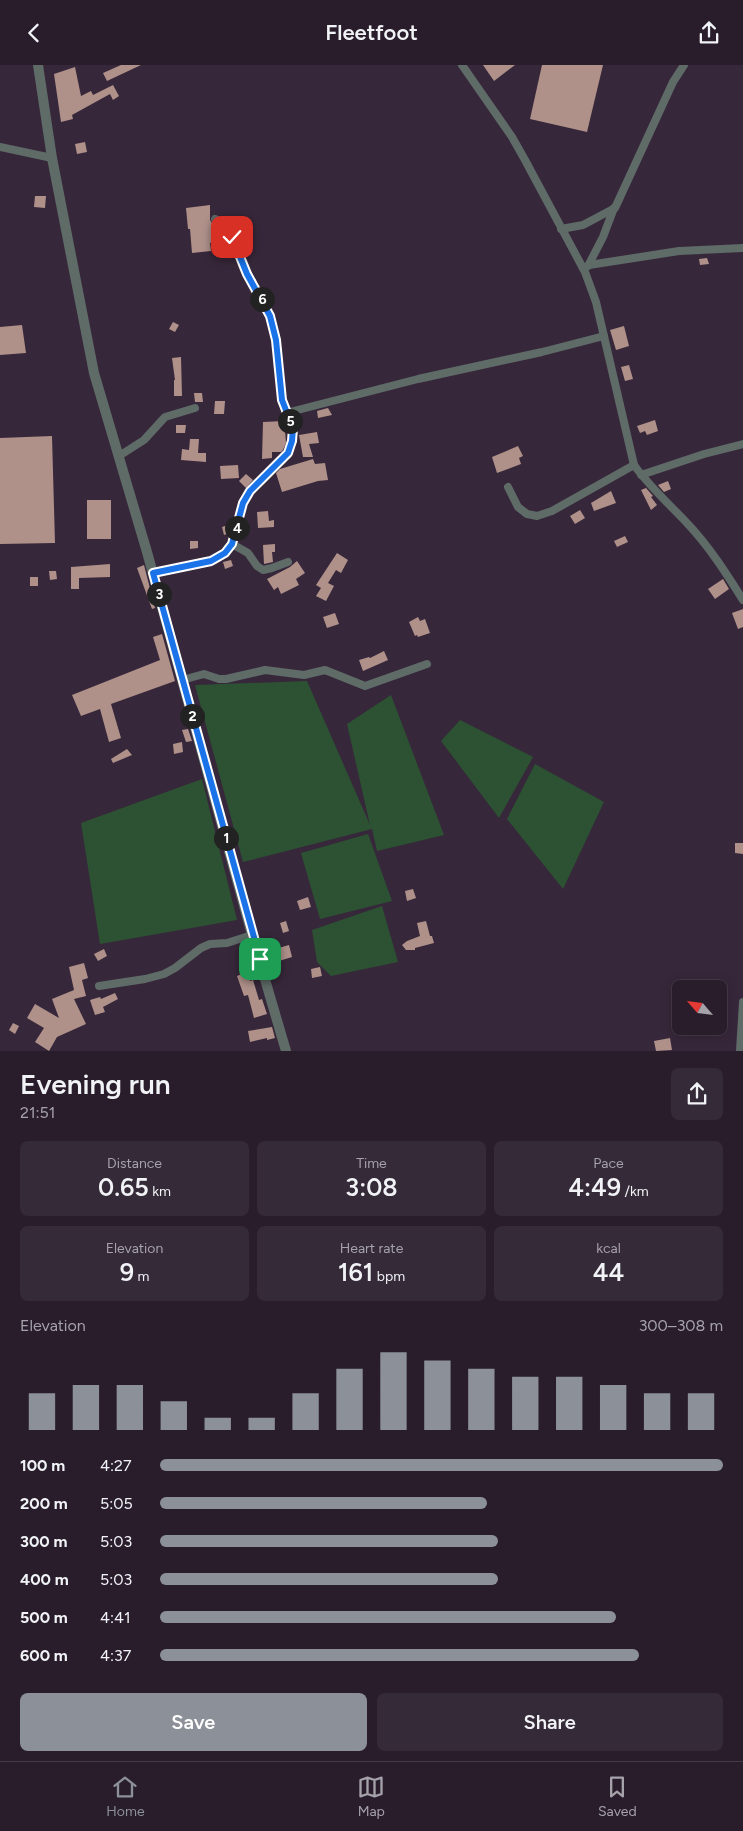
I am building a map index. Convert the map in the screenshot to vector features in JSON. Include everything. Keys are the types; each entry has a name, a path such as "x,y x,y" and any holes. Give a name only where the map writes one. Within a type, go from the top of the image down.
{"street":[{"path":"38,65 52,158 91,357 286,1051"},
{"path":"462,65 516,144 585,272 596,302 634,465 640,475 708,547 743,600"},
{"path":"585,272 604,237 614,208 674,82 684,65"},
{"path":"0,147 52,158"},
{"path":"561,229 584,225 614,208"},
{"path":"153,573 211,561 225,553 232,544 239,514 246,497 288,453 292,441 293,428 282,400 276,340 270,316 247,274 228,228 224,223 215,219"},
{"path":"589,265 679,251 743,248"},
{"path":"286,413 426,377 542,352 604,336"},
{"path":"119,456 144,441 165,417 195,407"},
{"path":"640,475 704,454 743,444"},
{"path":"508,487 518,507 527,514 537,516 552,511 634,465"},
{"path":"232,544 248,553 257,566 263,570 288,562"},
{"path":"182,680 204,674 219,679 226,679 265,670 304,675 325,670 365,686 427,663"},
{"path":"99,986 164,974 175,968 200,948 210,944 227,943 252,935"},
{"path":"740,1051 743,1002"}],"green space":[{"path":"307,681 370,825 347,724 391,695 444,835 377,851 372,829 243,862 195,685"},
{"path":"460,720 533,757 499,818 441,741"},
{"path":"535,764 604,802 563,889 507,819"},
{"path":"202,779 237,920 100,944 81,823"},
{"path":"368,834 392,901 320,919 301,853"},
{"path":"382,906 398,962 331,976 317,962 312,930"}],"building":[{"path":"121,65 141,65 107,81 103,73"},
{"path":"483,65 515,65 494,81"},
{"path":"542,65 603,65 587,132 530,119"},
{"path":"75,67 81,96 91,91 93,95 113,85 119,96 113,100 110,94 72,115 73,119 61,122 54,74"},
{"path":"85,142 87,152 77,154 75,144"},
{"path":"35,196 46,196 45,208 34,207"},
{"path":"210,205 210,220 214,242 210,243 211,251 192,253 186,208"},
{"path":"707,258 709,264 700,265 699,259"},
{"path":"173,322 179,325 175,332 169,329"},
{"path":"22,325 26,353 0,355 0,327"},
{"path":"624,326 629,346 616,350 610,330"},
{"path":"181,357 182,396 174,396 175,380 172,358"},
{"path":"629,365 633,379 625,381 621,367"},
{"path":"194,393 202,393 203,402 195,402"},
{"path":"215,401 225,401 224,414 214,414"},
{"path":"328,408 332,415 318,418 317,411"},
{"path":"655,420 658,431 647,435 645,431 640,433 637,426"},
{"path":"284,421 287,429 285,430 286,443 283,450 281,452 272,452 272,458 262,459 263,422"},
{"path":"176,425 186,425 185,433 176,433"},
{"path":"317,432 319,443 309,444 313,457 303,457 299,435"},
{"path":"52,436 55,543 0,544 0,438"},
{"path":"190,439 199,439 198,453 206,453 206,462 181,460 182,449 189,450"},
{"path":"518,446 523,456 519,458 521,464 497,473 492,457"},
{"path":"313,459 315,464 325,463 328,480 318,481 282,492 276,473 280,469"},
{"path":"238,465 239,478 221,479 220,466"},
{"path":"246,474 253,480 246,488 239,481"},
{"path":"668,481 671,489 664,492 658,485"},
{"path":"646,488 653,496 651,497 657,505 651,510 641,490"},
{"path":"611,491 616,503 594,511 591,503"},
{"path":"87,500 111,500 111,539 87,539"},
{"path":"580,510 585,518 575,524 570,516"},
{"path":"268,511 269,521 274,520 274,527 258,528 257,512"},
{"path":"231,524 229,533 224,535 222,527"},
{"path":"625,536 628,542 617,547 614,541"},
{"path":"190,541 198,541 198,548 190,549"},
{"path":"275,544 275,552 272,552 273,562 264,564 263,545"},
{"path":"337,553 348,560 341,573 336,570 328,583 334,586 326,601 316,596 321,588 316,585"},
{"path":"231,560 233,566 225,569 223,562"},
{"path":"297,561 305,573 296,579 299,585 281,594 278,587 274,590 267,579 290,567"},
{"path":"110,564 110,577 79,578 79,589 71,589 71,567"},
{"path":"144,565 155,608 152,609 137,568"},
{"path":"49,571 56,571 57,579 50,580"},
{"path":"30,577 38,577 38,586 30,586"},
{"path":"723,579 729,589 715,599 708,589"},
{"path":"743,609 743,627 738,629 732,613"},
{"path":"335,613 339,624 327,628 323,617"},
{"path":"418,617 420,621 425,619 430,633 418,637 417,635 415,636 409,622"},
{"path":"162,634 175,681 111,704 121,738 109,742 100,709 81,716 72,695 160,660 153,637"},
{"path":"384,651 388,660 363,671 359,660 370,658"},
{"path":"188,729 192,741 186,742 182,730"},
{"path":"182,742 183,752 174,754 173,744"},
{"path":"127,749 132,755 113,763 111,759"},
{"path":"735,843 743,843 743,854 735,853"},
{"path":"413,889 416,898 407,901 405,891"},
{"path":"308,897 311,907 300,910 297,901"},
{"path":"286,921 289,931 283,933 280,923"},
{"path":"426,921 434,943 415,948 415,950 406,950 402,945 420,936 417,923"},
{"path":"289,945 292,957 279,961 275,949"},
{"path":"104,949 107,956 98,961 94,954"},
{"path":"84,963 88,978 82,980 86,996 74,999 86,1024 57,1037 49,1051 35,1042 44,1028 27,1018 35,1004 59,1018 52,999 74,990 69,967"},
{"path":"320,967 322,976 312,978 311,969"},
{"path":"246,972 250,981 253,980 259,1000 262,999 267,1014 254,1018 248,995 244,996 237,976"},
{"path":"115,993 118,999 103,1007 105,1012 95,1015 90,1000 100,997 101,999"},
{"path":"13,1023 19,1026 15,1034 9,1030"},
{"path":"272,1027 275,1038 250,1042 248,1031"},
{"path":"670,1038 672,1050 656,1051 654,1041"}],"route":[{"path":"232,237 247,274 265,305 274,329 282,400 293,428 292,441 288,453 250,491 239,514 232,544 225,553 211,561 153,573 260,959"}]}
